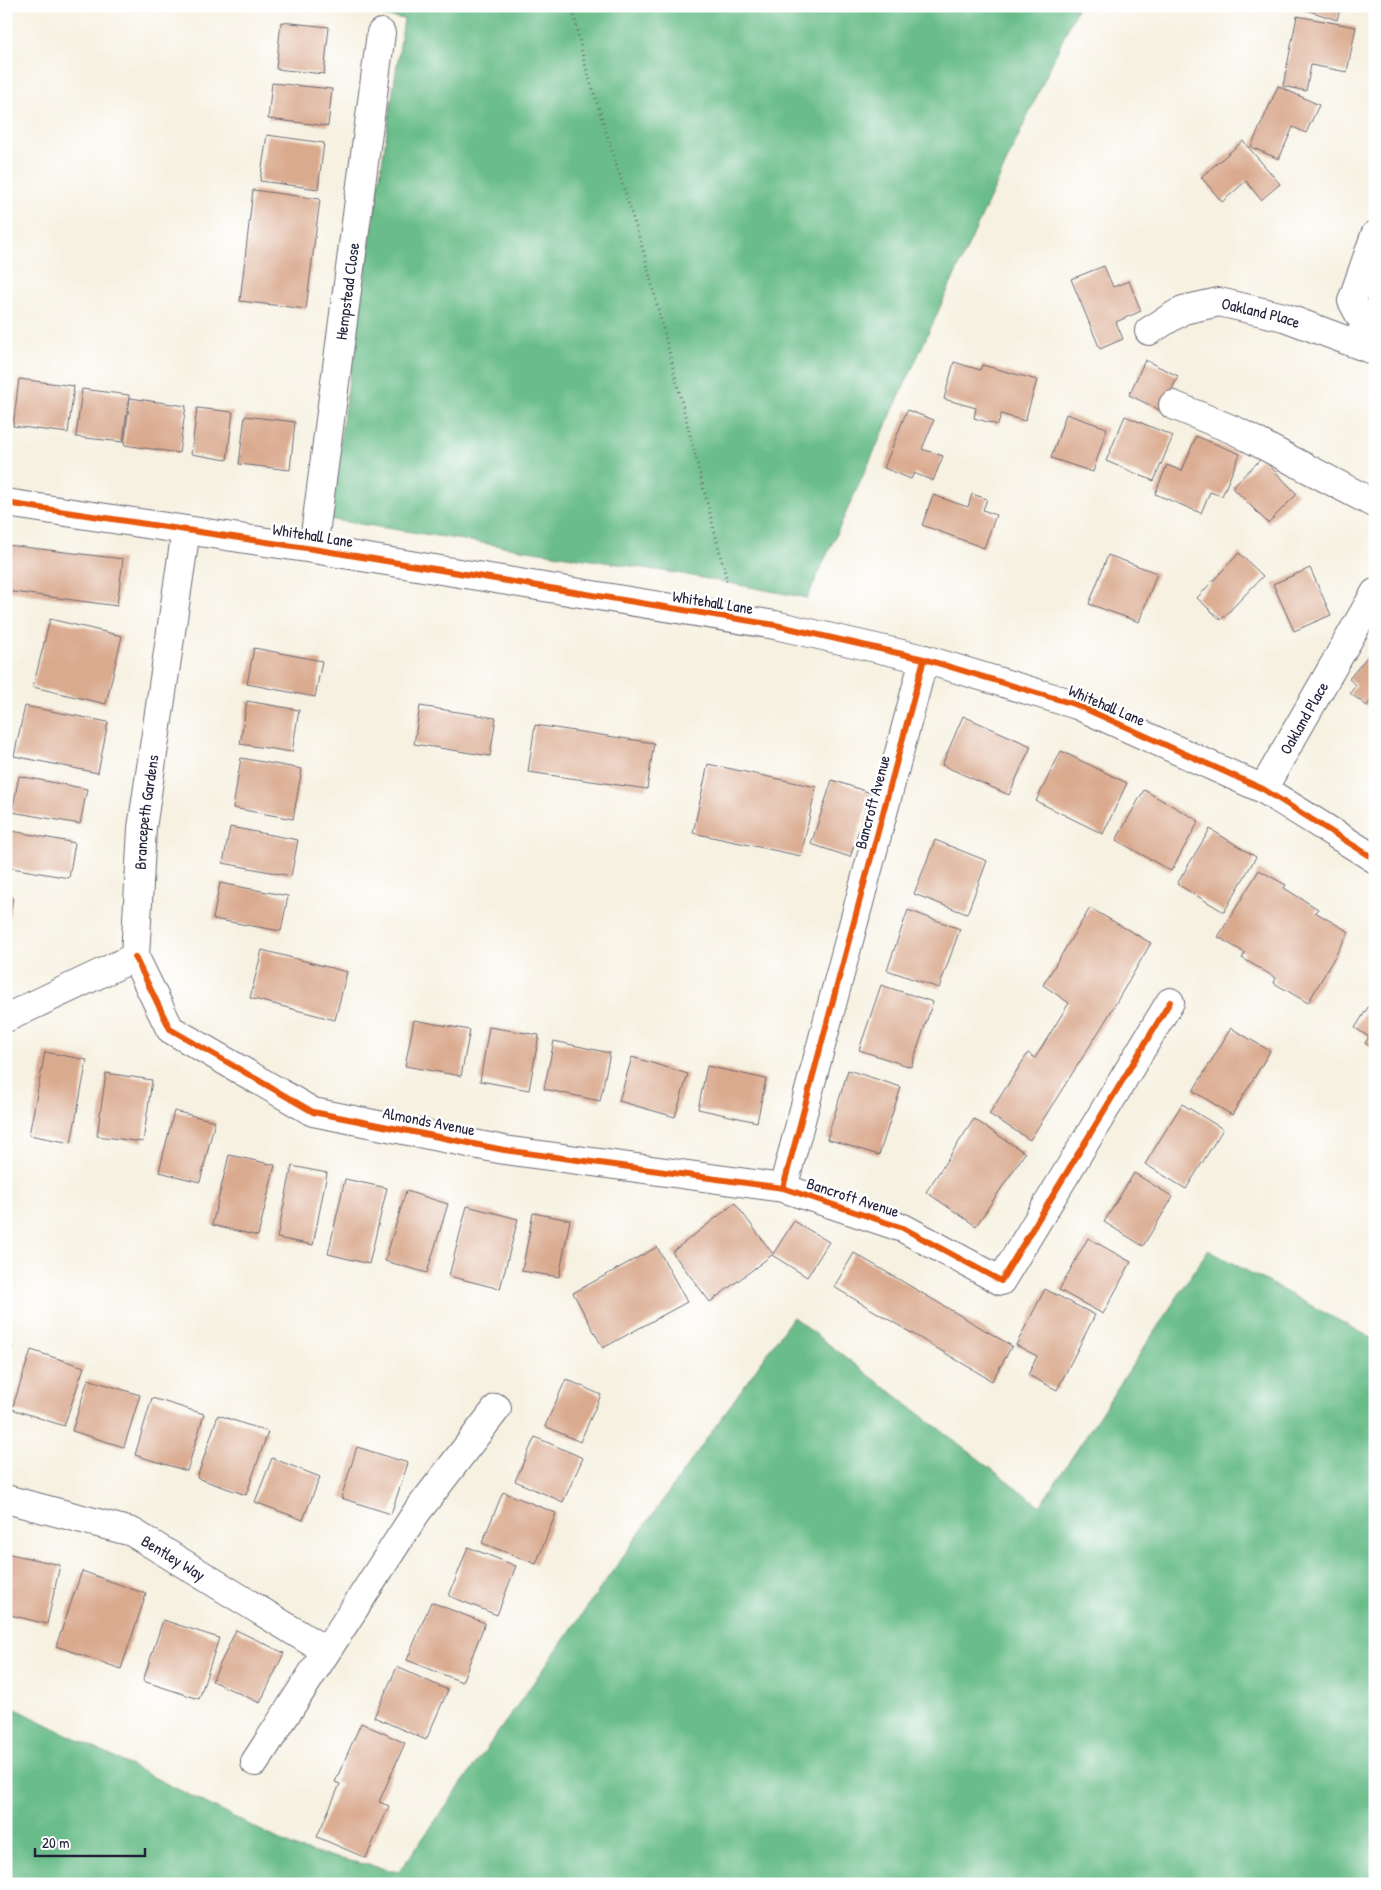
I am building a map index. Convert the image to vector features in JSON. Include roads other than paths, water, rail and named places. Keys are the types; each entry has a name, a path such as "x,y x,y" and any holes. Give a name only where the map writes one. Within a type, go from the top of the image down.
{"street":[{"name":"Hempstead Close","path":"312,549 382,33"},
{"path":"1375,235 1352,301 1375,344"},
{"name":"Oakland Place","path":"1149,331 1183,310 1219,302 1284,316 1375,351"},
{"path":"1173,406 1236,430 1375,504"},
{"name":"Whitehall Lane","path":"6,503 312,549 775,625 924,659 1077,705 1263,789 1375,859"},
{"name":"Brancepeth Gardens","path":"135,956 142,828 186,530"},
{"name":"Oakland Place","path":"1263,789 1375,593"},
{"name":"Bancroft Avenue","path":"924,659 783,1188 903,1228 1001,1281 1170,1002"},
{"path":"6,1018 135,956"},
{"name":"Almonds Avenue","path":"135,956 170,1029 313,1112 504,1150 783,1188"},
{"path":"255,1762 416,1513 497,1408"},
{"name":"Bentley Way","path":"6,1499 132,1532 326,1651"}]}
